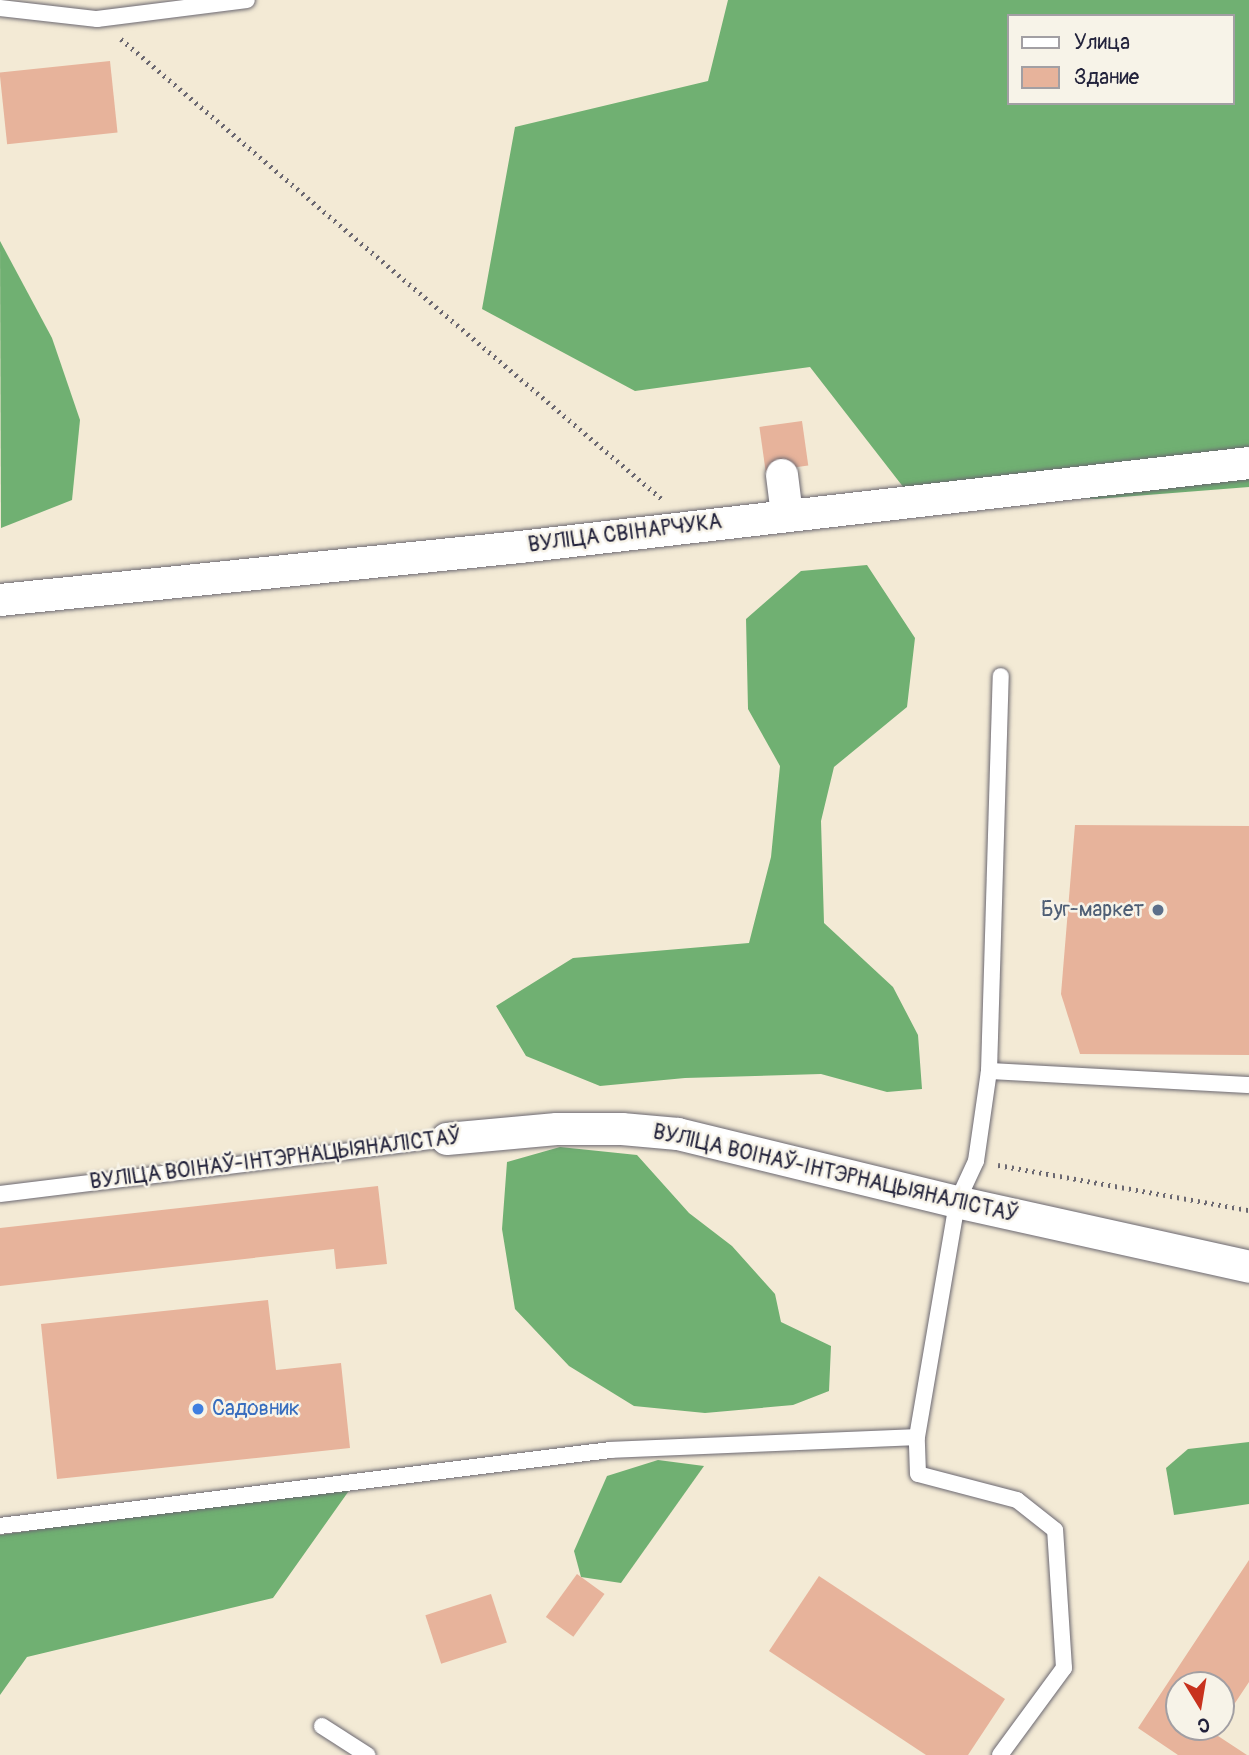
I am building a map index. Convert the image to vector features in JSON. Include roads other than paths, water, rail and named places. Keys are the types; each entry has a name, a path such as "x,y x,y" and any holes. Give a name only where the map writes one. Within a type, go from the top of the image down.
{"street":[{"name":"ВУЛІЦА СВІНАРЧУКА","path":"0,600 520,547 1249,463"},
{"path":"782,475 787,515"},
{"name":"ВУЛІЦА ВОІНАЎ-ІНТЭРНАЦЫЯНАЛІСТАЎ","path":"447,1139 557,1129 622,1129 678,1134 957,1202 1249,1267"}],"lane":[{"path":"0,8 97,19 247,0"},
{"path":"1000,1755 1064,1668 1055,1530 1017,1500 918,1474 918,1437 957,1202 976,1161 989,1071 1001,676"},
{"path":"989,1071 1249,1085"},
{"name":"ВУЛІЦА ВОІНАЎ-ІНТЭРНАЦЫЯНАЛІСТАЎ","path":"0,1194 447,1139"},
{"path":"0,1526 610,1450 918,1437"},
{"path":"322,1726 367,1755"}],"place":[{"name":"Буг-маркет","path":"1158,910"},
{"name":"Садовник","path":"198,1409"}]}
